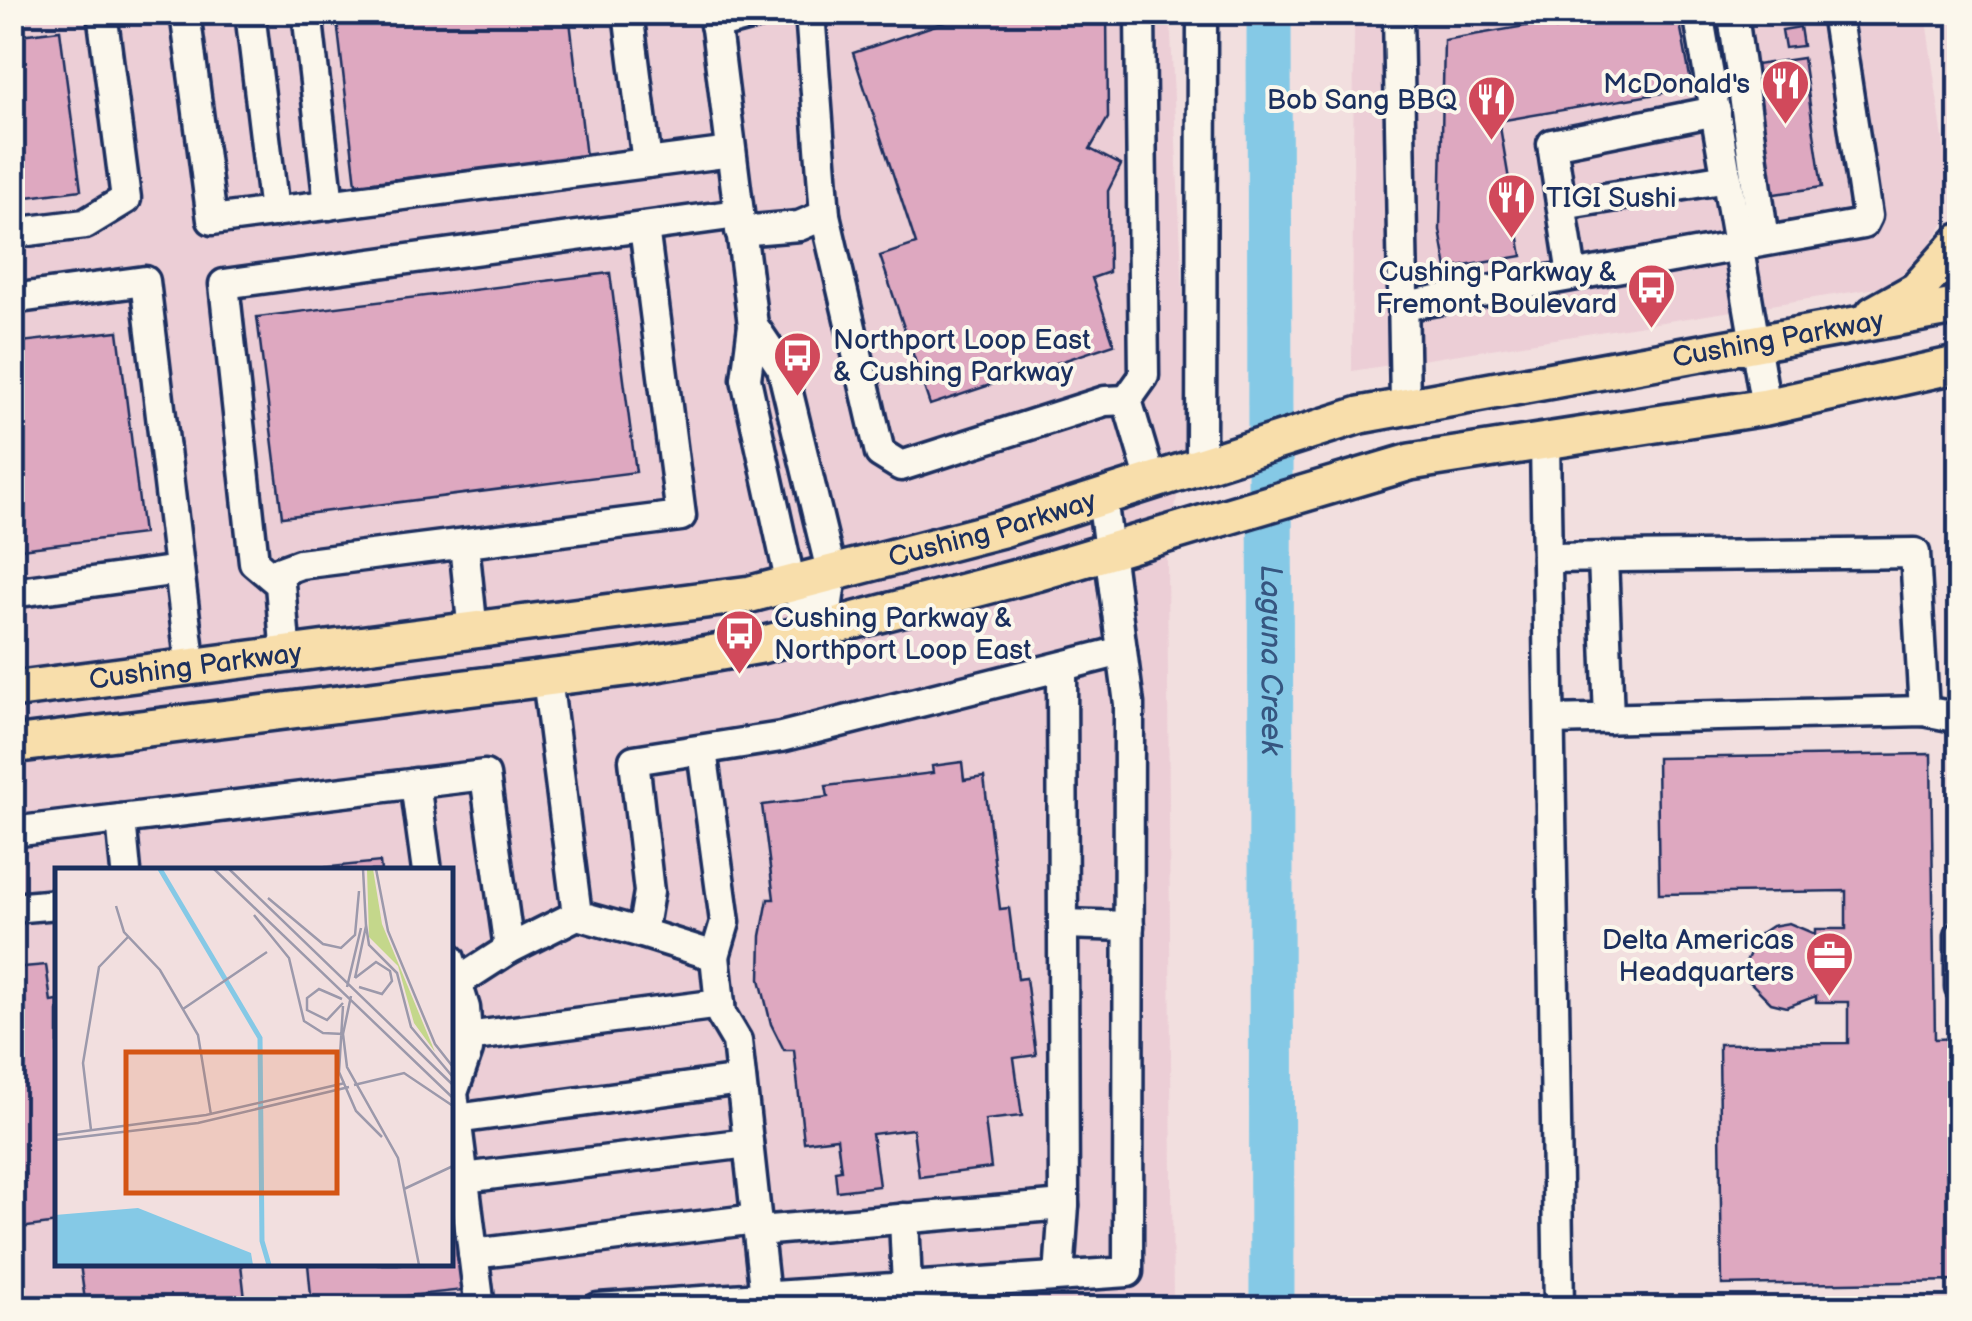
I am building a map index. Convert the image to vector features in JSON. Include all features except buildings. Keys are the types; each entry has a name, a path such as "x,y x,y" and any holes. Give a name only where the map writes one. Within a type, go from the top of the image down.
{"main road":[{"path":"1824,334 1888,308 1917,290 1960,242"},
{"name":"Cushing Parkway","path":"12,690 626,614 790,585 1102,497 1329,424 1405,406 1824,334 1960,306"},
{"name":"Cushing Parkway","path":"12,745 672,662 824,632 1410,462 1766,407 1960,364"}],"street":[{"path":"12,234 86,224 126,199 102,12"},
{"path":"185,12 212,220 731,152"},
{"path":"250,12 274,212"},
{"path":"307,12 329,204"},
{"path":"628,12 647,163"},
{"path":"764,12 714,19 753,324 746,380 790,585 824,632"},
{"path":"810,12 825,215 880,453 901,466 1105,401 1127,400"},
{"path":"1127,400 1144,376 1140,12"},
{"path":"1202,12 1209,462"},
{"path":"1398,12 1405,406"},
{"path":"1698,12 1728,178 1752,243"},
{"path":"1740,12 1734,22 1757,346 1766,407"},
{"path":"1403,306 1863,224 1867,216 1836,12"},
{"path":"1572,275 1552,144 1716,112"},
{"path":"1562,206 1728,178"},
{"path":"286,656 280,584 254,562 224,284 644,227 739,223 800,226 825,215"},
{"path":"270,575 300,564 681,516 644,227"},
{"path":"12,299 145,281 191,668"},
{"path":"753,324 782,368 832,575 824,632"},
{"path":"1127,400 1151,481"},
{"path":"1545,441 1558,1308"},
{"path":"598,1308 1128,1272 1129,704 1102,497"},
{"path":"464,544 474,633"},
{"path":"1547,558 1915,554 1924,711"},
{"path":"1602,557 1609,719"},
{"path":"12,593 179,570"},
{"path":"642,933 649,892 634,760 781,738 1122,651"},
{"path":"1059,1276 1064,1204 1062,667"},
{"path":"548,678 577,915"},
{"path":"1550,720 1924,711 1960,718"},
{"path":"702,750 726,922 715,956 720,1004 737,1041 765,1297"},
{"path":"12,832 485,774 509,949"},
{"path":"415,783 427,868"},
{"path":"121,819 126,868"},
{"path":"12,908 55,904"},
{"path":"480,1308 453,1093 468,1050 454,971 577,915 715,956"},
{"path":"1063,924 1129,926"},
{"path":"1960,936 1960,988"},
{"path":"467,1037 720,1004"},
{"path":"456,1119 741,1080"},
{"path":"464,1178 748,1143"},
{"path":"473,1254 757,1225 904,1218 1064,1204"},
{"path":"904,1218 906,1287"}],"shaded area":[{"path":"12,13 1170,13 1189,422 1167,558 1173,1308 13,1308"},
{"path":"1354,13 1925,13 1950,188 1945,222 1923,254 1890,286 1352,371"}],"waterway":[{"name":"Laguna Creek","path":"1269,12 1272,1308"}],"place":[{"name":"McDonald's","path":"1785,126"},
{"name":"Bob Sang BBQ","path":"1492,142"},
{"name":"TIGI Sushi","path":"1511,240"},
{"name":"Cushing Parkway & Fremont Boulevard","path":"1652,330"},
{"name":"Northport Loop East & Cushing Parkway","path":"798,398"},
{"name":"Cushing Parkway & Northport Loop East","path":"739,676"},
{"name":"Delta Americas Headquarters","path":"1829,998"}]}
